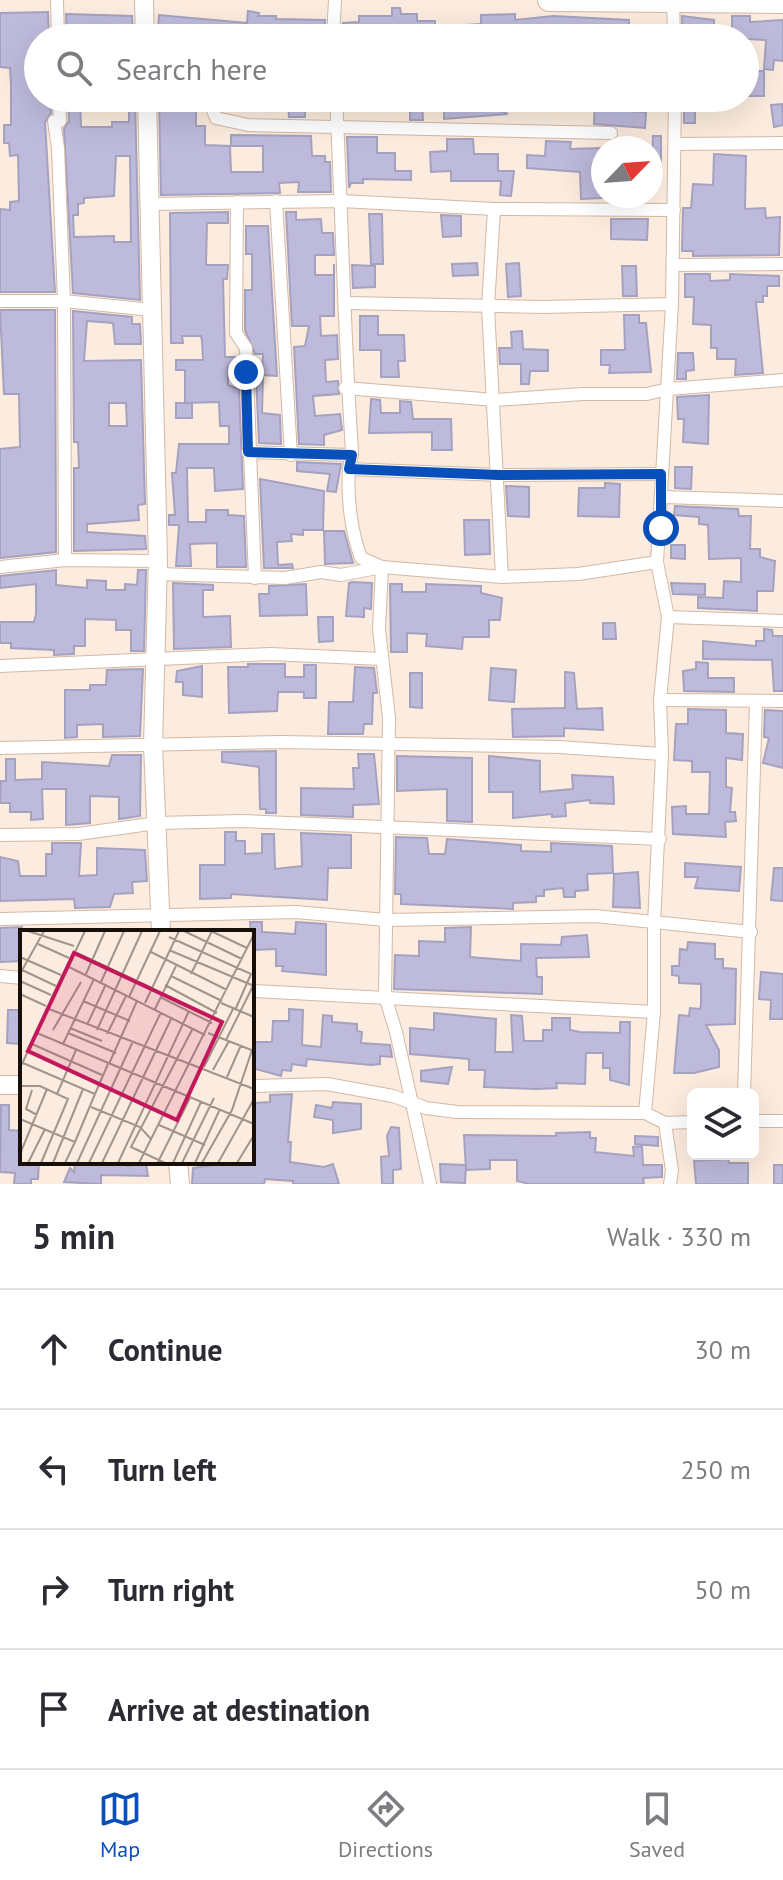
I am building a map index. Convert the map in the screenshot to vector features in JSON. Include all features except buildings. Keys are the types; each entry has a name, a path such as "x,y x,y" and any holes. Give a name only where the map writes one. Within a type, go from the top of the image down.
{"highway":[{"path":"549,0 783,2"}],"street":[{"path":"57,0 58,24"},
{"path":"144,0 145,24"},
{"path":"334,24 335,0"},
{"path":"673,1 674,24"},
{"path":"60,112 60,121 54,121 54,134 58,148 64,301 65,560"},
{"path":"148,112 158,567 153,745 161,924"},
{"path":"214,112 216,118 248,125 611,133"},
{"path":"336,112 347,303 345,388 352,536 361,558 382,567"},
{"path":"645,1113 654,1012 654,925 662,754 660,700 668,617 657,562 672,304 675,112"},
{"path":"676,144 783,143"},
{"path":"276,201 291,455"},
{"path":"151,204 341,201 494,209 674,210"},
{"path":"237,202 236,333 246,348 255,578"},
{"path":"494,209 488,307 502,577"},
{"path":"673,265 783,264"},
{"path":"0,301 64,301 152,310"},
{"path":"347,303 488,307 672,304"},
{"path":"345,388 495,400 583,394 647,394 668,389 783,380"},
{"path":"248,452 499,475 661,474"},
{"path":"663,497 783,501"},
{"path":"0,567 65,560 255,578 321,572 341,575 382,567 502,577 578,574 657,562"},
{"path":"382,567 379,629 389,718 385,827 385,996 430,1184"},
{"path":"668,617 783,621"},
{"path":"0,666 270,654 382,659"},
{"path":"660,700 783,701"},
{"path":"744,1088 756,703"},
{"path":"0,748 387,744 559,747 662,754"},
{"path":"0,835 78,834 157,823 242,821 660,839"},
{"path":"0,919 161,924 296,912 386,920 595,916 654,925 751,932"},
{"path":"0,976 20,978"},
{"path":"254,991 654,1012"},
{"path":"254,1086 327,1084 457,1112 645,1113 665,1123 687,1122"},
{"path":"759,1121 783,1121"},
{"path":"665,1123 672,1170 670,1184"},
{"path":"178,1164 180,1184"}],"route":[{"path":"246,372 248,452 352,455 349,469 499,475 661,474 661,528"}]}
